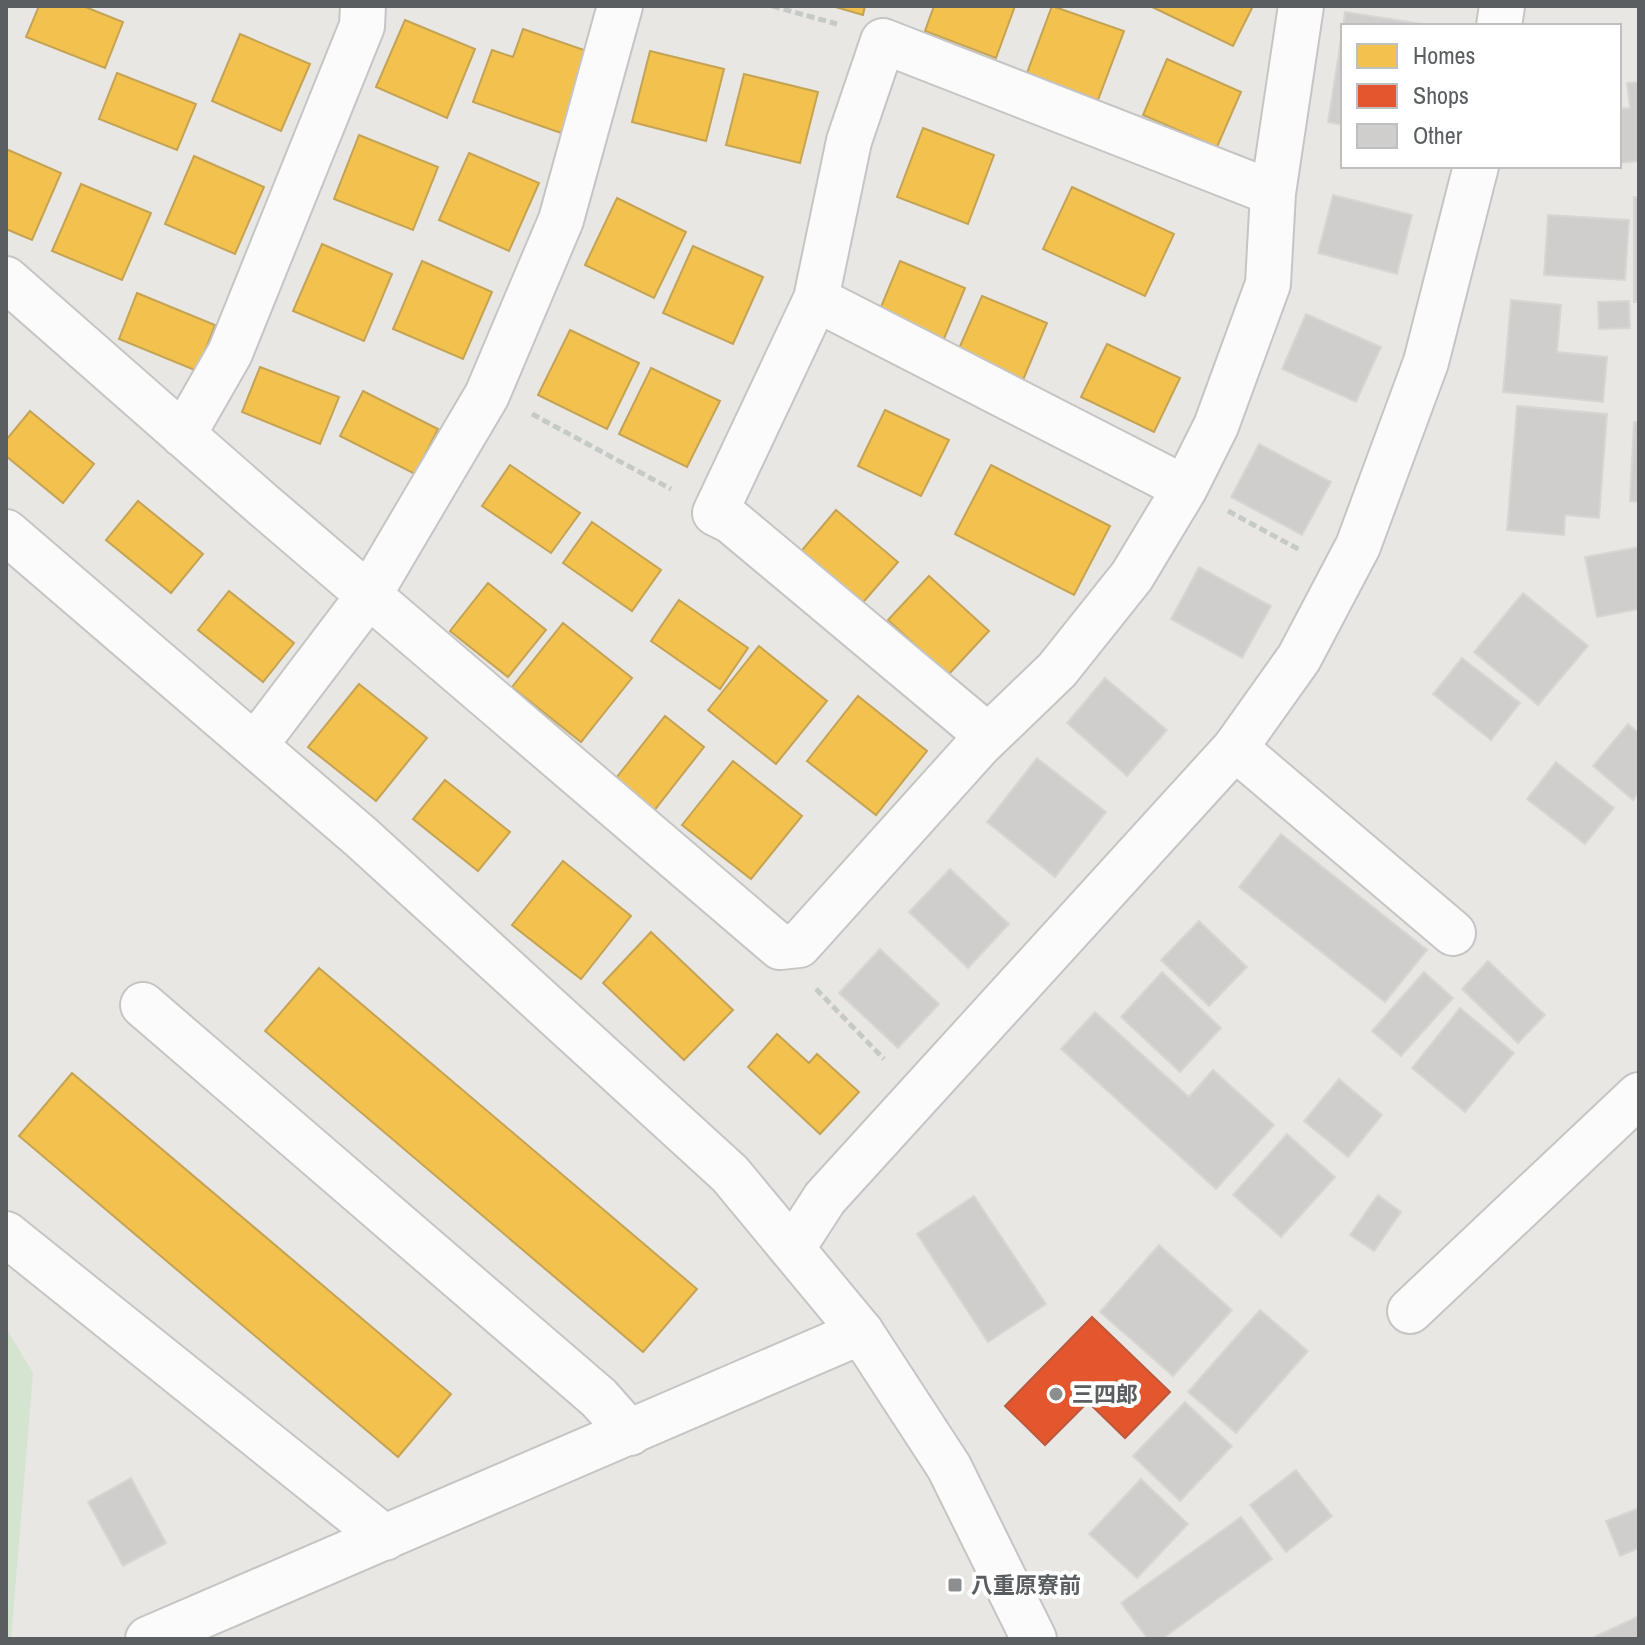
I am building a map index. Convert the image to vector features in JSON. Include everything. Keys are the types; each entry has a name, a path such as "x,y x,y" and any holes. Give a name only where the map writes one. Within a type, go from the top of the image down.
{"street":[{"path":"183,435 230,353 362,26 363,6"},
{"path":"256,744 369,595 489,390 561,220 620,6"},
{"path":"6,279 183,435 780,947 789,948 799,945 988,736 1067,658 1132,576 1185,488 1216,426 1268,284 1273,193 1301,6"},
{"path":"988,736 731,521 715,513 816,299 849,141 883,41 1273,193"},
{"path":"792,1249 825,1198 1235,748 1299,658 1358,546 1426,362 1475,168"},
{"path":"816,299 1185,488"},
{"path":"6,532 256,744 730,1174 861,1332 949,1467 1034,1639"},
{"path":"1235,748 1453,933"},
{"path":"143,1005 599,1398 630,1433"},
{"path":"1410,1311 1639,1095"},
{"path":"6,1234 385,1538"},
{"path":"148,1639 861,1332"}],"path":[{"path":"772,6 883,41"},
{"path":"489,390 715,513"},
{"path":"1185,488 1312,557"},
{"path":"789,948 807,979 894,1068"}],"green space":[{"path":"6,1328 33,1373 11,1639 6,1639"}],"building: Homes":[{"path":"39,6 83,6 123,22 105,68 26,37"},
{"path":"832,6 865,6 863,15"},
{"path":"934,6 1015,6 996,58 925,31"},
{"path":"1052,6 1124,31 1098,100 1027,73"},
{"path":"1150,6 1253,6 1233,46"},
{"path":"405,20 475,49 447,118 376,87"},
{"path":"523,29 590,52 561,133 473,102 492,50 513,57"},
{"path":"240,34 310,64 281,131 212,101"},
{"path":"650,51 724,69 706,141 632,122"},
{"path":"1167,59 1241,92 1217,147 1143,115"},
{"path":"117,73 196,104 177,150 99,119"},
{"path":"744,74 818,92 800,163 726,145"},
{"path":"923,128 994,155 968,224 897,197"},
{"path":"359,135 438,167 413,230 334,199"},
{"path":"6,149 61,173 32,240 6,229"},
{"path":"469,153 539,183 509,251 439,220"},
{"path":"194,156 264,187 235,254 165,224"},
{"path":"81,184 151,213 122,280 52,251"},
{"path":"1072,187 1174,234 1145,296 1043,249"},
{"path":"617,198 686,232 654,298 585,265"},
{"path":"322,244 392,274 364,341 293,311"},
{"path":"693,246 763,277 733,344 663,313"},
{"path":"422,261 492,292 463,359 393,329"},
{"path":"900,261 965,288 941,346 876,319"},
{"path":"137,293 215,325 197,371 119,339"},
{"path":"982,296 1047,323 1023,380 957,353"},
{"path":"570,330 639,363 607,429 538,395"},
{"path":"1107,344 1180,378 1154,432 1081,397"},
{"path":"260,367 339,397 320,444 242,412"},
{"path":"651,368 720,401 687,467 619,434"},
{"path":"363,391 438,429 415,474 340,436"},
{"path":"885,410 949,440 921,496 858,466"},
{"path":"30,411 94,464 63,503 6,456 6,440"},
{"path":"510,465 580,513 551,553 482,506"},
{"path":"991,465 1110,526 1074,595 955,534"},
{"path":"138,501 203,554 171,593 106,540"},
{"path":"836,510 898,562 859,607 797,556"},
{"path":"592,522 661,570 632,611 563,563"},
{"path":"929,576 989,631 948,675 888,620"},
{"path":"488,583 546,630 508,677 450,631"},
{"path":"229,591 294,643 263,682 198,630"},
{"path":"679,600 748,648 720,689 651,641"},
{"path":"563,623 632,678 581,742 512,687"},
{"path":"759,646 827,701 776,764 708,710"},
{"path":"359,684 427,738 376,801 308,747"},
{"path":"858,696 927,751 876,815 807,761"},
{"path":"665,716 704,747 653,812 613,782"},
{"path":"733,761 802,816 751,879 682,825"},
{"path":"445,780 510,832 478,871 413,819"},
{"path":"563,861 631,916 581,979 512,925"},
{"path":"651,932 733,1010 684,1060 603,983"},
{"path":"319,968 697,1289 643,1352 265,1031"},
{"path":"777,1034 809,1063 817,1054 859,1092 820,1134 748,1067"},
{"path":"72,1073 451,1394 398,1457 19,1136"}],"building: Shops":[{"path":"1092,1317 1170,1392 1125,1438 1088,1402 1045,1445 1005,1406"}],"building: Other":[{"path":"1345,12 1422,24 1343,24"},
{"path":"1341,40 1341,125 1328,122"},
{"path":"1639,82 1639,161 1621,163 1621,109 1630,108 1627,83"},
{"path":"1333,195 1412,215 1397,274 1318,253"},
{"path":"1634,197 1639,197 1639,302 1634,302"},
{"path":"1548,215 1629,220 1625,280 1544,275"},
{"path":"1511,300 1561,305 1557,352 1607,357 1603,402 1503,392"},
{"path":"1629,301 1630,328 1599,329 1598,302"},
{"path":"1306,314 1381,347 1356,402 1282,369"},
{"path":"1517,406 1607,414 1599,518 1565,515 1564,535 1507,530"},
{"path":"1634,422 1639,422 1639,502 1630,501"},
{"path":"1259,444 1331,482 1302,535 1231,497"},
{"path":"1639,547 1639,609 1597,617 1585,557"},
{"path":"1199,567 1271,606 1242,658 1171,619"},
{"path":"1523,593 1588,646 1538,705 1474,652"},
{"path":"1462,658 1520,703 1491,740 1433,694"},
{"path":"1105,678 1167,730 1127,776 1067,723"},
{"path":"1628,724 1639,733 1639,792 1633,800 1593,766"},
{"path":"1037,758 1106,812 1055,877 987,822"},
{"path":"1556,762 1614,808 1585,844 1527,799"},
{"path":"1281,834 1427,950 1385,1002 1239,887"},
{"path":"950,869 1009,924 968,968 909,912"},
{"path":"1199,921 1247,967 1209,1006 1161,960"},
{"path":"880,949 939,1004 898,1048 839,993"},
{"path":"1488,961 1545,1015 1518,1043 1462,989"},
{"path":"1162,972 1221,1028 1180,1072 1121,1017"},
{"path":"1424,972 1453,998 1401,1056 1372,1031"},
{"path":"1460,1008 1514,1053 1465,1112 1412,1068"},
{"path":"1095,1012 1189,1097 1213,1070 1274,1125 1216,1189 1061,1049"},
{"path":"1339,1079 1382,1115 1348,1157 1304,1121"},
{"path":"1287,1134 1335,1177 1281,1237 1233,1195"},
{"path":"1378,1195 1401,1212 1374,1251 1350,1235"},
{"path":"974,1196 1046,1304 988,1342 917,1234"},
{"path":"1159,1245 1232,1310 1173,1376 1100,1312"},
{"path":"1260,1310 1308,1351 1236,1433 1188,1392"},
{"path":"1185,1402 1232,1446 1180,1501 1133,1456"},
{"path":"1296,1470 1332,1516 1286,1552 1250,1505"},
{"path":"131,1478 166,1543 123,1566 88,1502"},
{"path":"1141,1479 1188,1524 1137,1578 1089,1534"},
{"path":"1639,1508 1639,1548 1620,1556 1606,1521"},
{"path":"1241,1517 1272,1559 1162,1639 1148,1639 1121,1603"},
{"path":"1639,1616 1639,1639 1590,1639"}],"place":[{"name":"三四郎","path":"1056,1394"},
{"name":"八重原寮前","path":"955,1585"}]}
